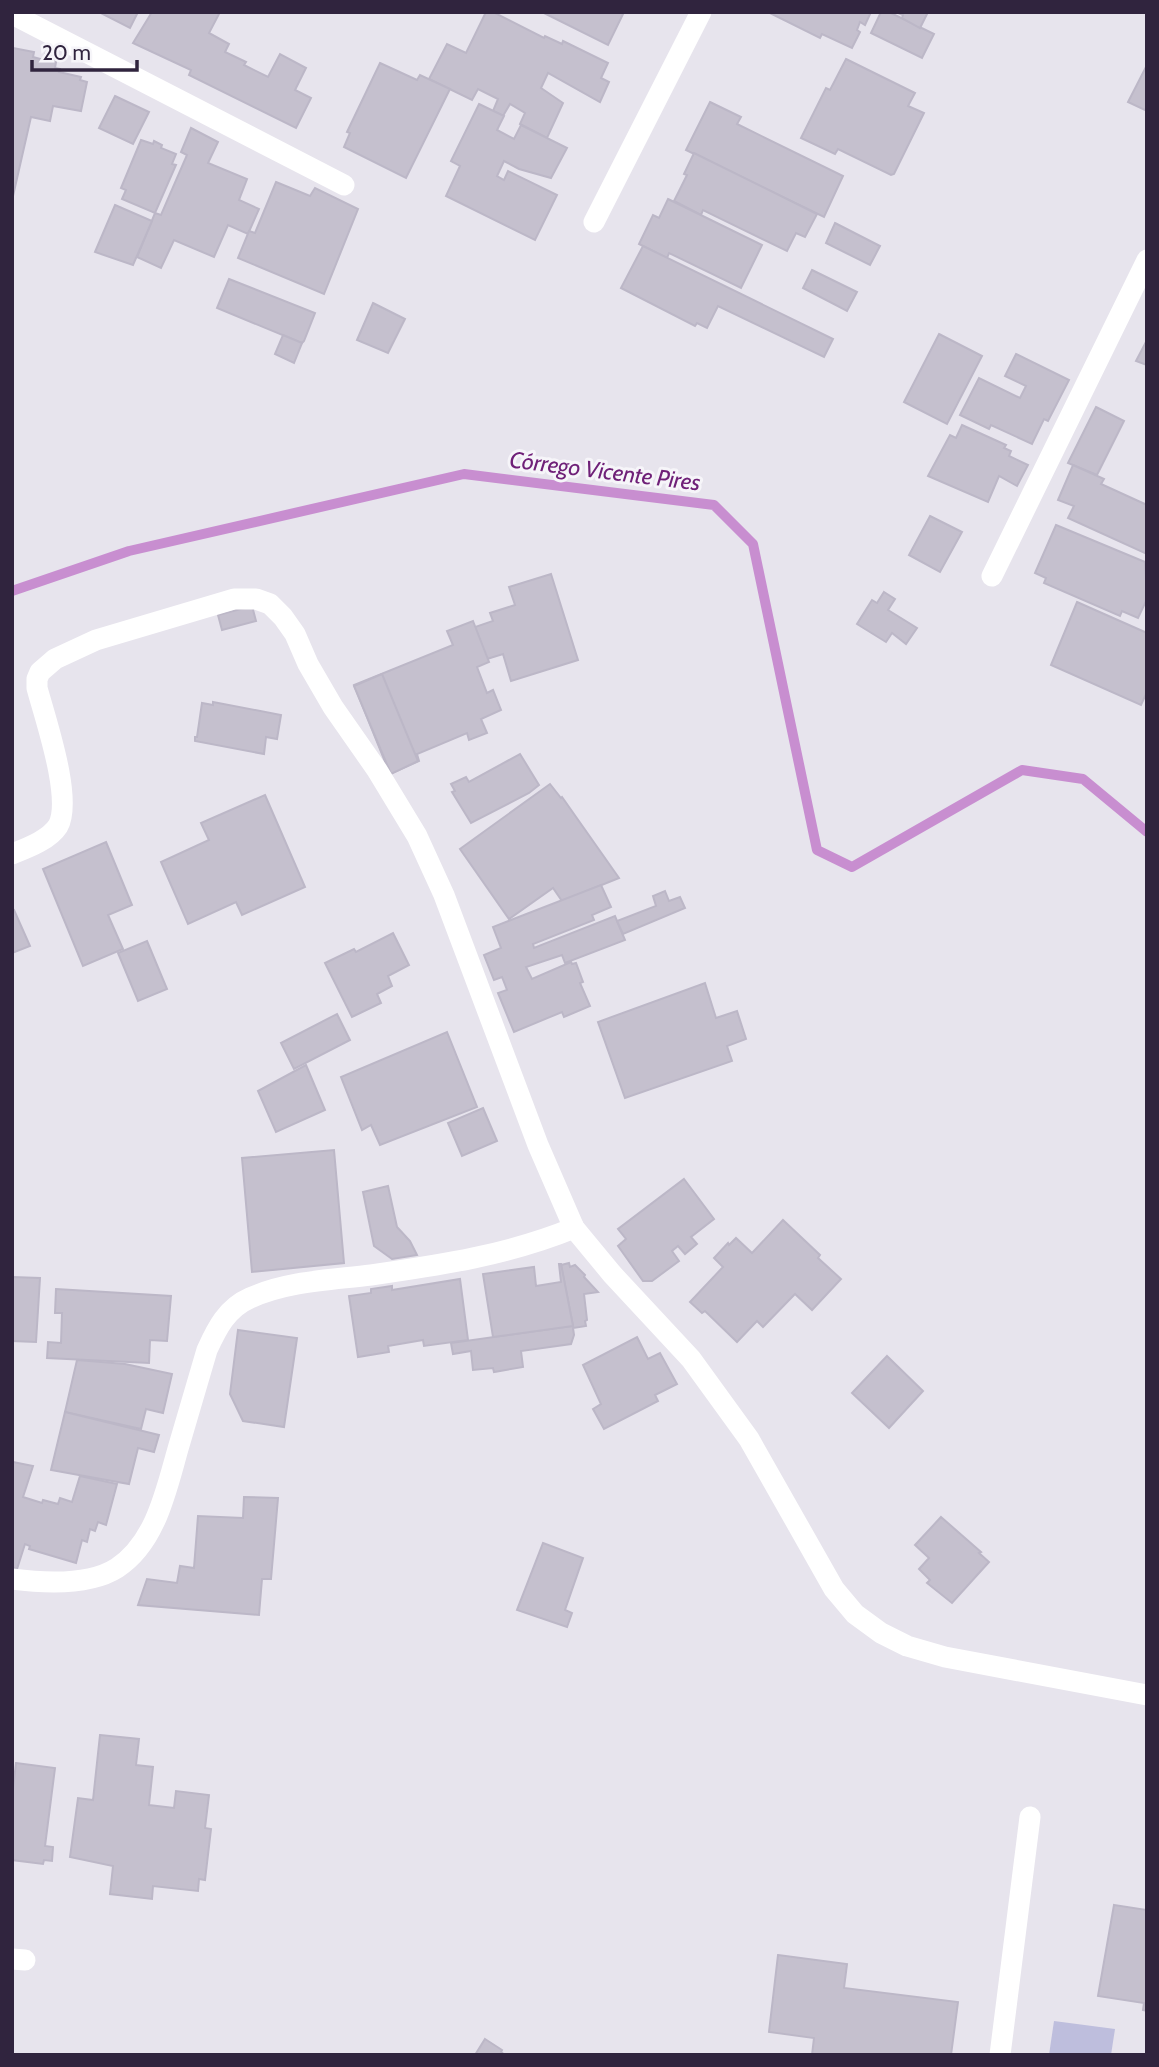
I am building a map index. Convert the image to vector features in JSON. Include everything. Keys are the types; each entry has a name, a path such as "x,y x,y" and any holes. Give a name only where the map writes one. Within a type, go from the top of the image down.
{"street":[{"path":"594,222 701,12"},
{"path":"12,13 344,185"},
{"path":"992,576 1147,260"},
{"path":"12,854 41,840 57,828 64,812 62,788 37,688 40,672 55,659 96,640 188,612 234,599 256,598 270,604 284,617 295,634 308,664 333,708 377,770 417,836 444,895 538,1145 574,1228 612,1274 691,1359 718,1395 762,1460 778,1494 834,1589 855,1614 881,1633 907,1646 945,1657 1147,1695"},
{"path":"12,1579 38,1583 73,1582 115,1569 131,1556 144,1540 160,1508 207,1350 216,1329 231,1310 249,1298 282,1287 435,1266 499,1254 538,1243 574,1228"},
{"path":"1000,2055 1030,1817"}],"shaded area":[{"path":"1054,2021 1115,2029 1111,2055 1049,2055"}],"building":[{"path":"99,12 138,12 130,28"},
{"path":"152,12 220,12 209,33 229,44 225,52 246,62 244,65 268,77 280,54 306,68 295,90 311,98 296,128 189,75 191,70 133,43"},
{"path":"486,12 493,12 544,38 545,36 562,44 563,41 608,63 601,78 609,82 600,102 548,73 541,88 563,103 547,138 520,124 525,113 510,104 503,116 493,111 498,99 478,89 472,100 429,79 447,44 466,53"},
{"path":"542,12 624,12 608,45"},
{"path":"768,12 871,12 865,25 860,22 857,30 860,32 852,48 822,34 820,38"},
{"path":"881,12 889,12 934,34 922,58 871,33"},
{"path":"896,12 928,12 920,28"},
{"path":"13,48 34,52 33,57 44,60 45,54 57,56 55,68 60,69 59,72 81,77 80,80 87,82 81,111 53,106 50,121 31,117 13,196"},
{"path":"846,59 915,93 908,106 924,113 894,174 891,175 838,149 835,154 801,138 826,88 830,90"},
{"path":"380,63 417,80 420,75 450,89 406,178 344,147 350,133 347,132"},
{"path":"1147,65 1147,111 1128,102"},
{"path":"115,96 149,112 133,144 99,128"},
{"path":"710,102 741,117 737,124 843,176 824,217 686,150"},
{"path":"479,104 504,116 497,130 514,139 521,125 567,148 551,178 519,169 504,161 497,176 504,180 508,171 557,195 535,240 446,196 460,166 451,161"},
{"path":"191,128 218,142 208,163 247,179 239,200 259,209 248,234 228,225 214,257 174,240 161,268 137,257 155,213 161,215 187,155 181,152"},
{"path":"141,140 153,144 154,141 162,145 161,148 176,154 172,164 176,165 155,213 122,199 126,190 121,188"},
{"path":"694,153 817,214 805,237 796,233 787,251 703,210 701,215 674,201"},
{"path":"276,182 310,196 315,188 358,209 324,294 238,258 249,231 255,233"},
{"path":"668,199 762,245 741,288 669,253 667,258 639,244 653,215 659,218"},
{"path":"115,205 152,221 133,265 95,252"},
{"path":"835,223 880,246 870,265 826,243"},
{"path":"643,246 833,339 824,357 718,306 707,328 697,323 695,326 621,288"},
{"path":"812,270 857,292 847,311 803,288"},
{"path":"229,279 315,313 304,341 302,343 217,308"},
{"path":"373,303 405,319 388,353 357,340"},
{"path":"939,334 982,356 947,424 904,402"},
{"path":"283,335 302,343 294,363 275,354"},
{"path":"1147,340 1147,365 1136,361"},
{"path":"1016,354 1069,380 1048,421 1044,419 1032,444 991,425 989,429 960,415 979,378 1020,398 1026,386 1005,376"},
{"path":"1096,407 1124,421 1097,475 1068,463"},
{"path":"962,425 1006,445 1004,448 1011,451 1009,456 1028,465 1017,486 999,476 988,502 928,476 950,435 956,438"},
{"path":"1073,465 1104,479 1101,484 1147,505 1147,554 1068,518 1074,506 1058,500"},
{"path":"930,516 962,532 940,572 909,555"},
{"path":"1056,525 1145,562 1147,599 1138,618 1122,611 1120,616 1044,583 1046,578 1035,573"},
{"path":"551,574 578,660 511,681 503,654 487,659 475,627 493,621 490,613 515,605 509,587"},
{"path":"884,592 895,599 888,610 917,628 906,644 892,633 886,642 857,624 872,600 877,603"},
{"path":"1077,602 1147,633 1147,692 1141,705 1051,665"},
{"path":"252,606 256,621 222,630 218,615"},
{"path":"473,621 489,662 477,667 487,693 493,690 501,710 481,719 487,733 469,740 467,733 417,754 419,761 390,774 354,685 453,645 447,631"},
{"path":"382,674 418,761 391,774 354,686"},
{"path":"213,702 281,715 277,739 266,737 264,754 195,741 202,703 213,705"},
{"path":"520,754 539,785 529,793 471,823 452,792 455,791 451,784 466,777 469,782"},
{"path":"550,784 619,878 562,901 553,888 509,919 460,849"},
{"path":"265,795 305,887 242,915 236,902 188,924 161,862 209,840 201,823"},
{"path":"106,842 132,905 108,915 123,949 83,966 43,869"},
{"path":"601,885 611,907 592,915 594,920 533,944 534,948 615,916 625,940 565,963 562,955 526,967 532,979 571,962 576,963 583,982 580,983 590,1006 564,1017 562,1012 514,1032 498,993 507,990 502,977 494,980 484,955 501,948 493,927"},
{"path":"665,891 669,901 680,897 685,908 623,934 617,921 656,906 653,896"},
{"path":"14,910 30,946 12,953 12,911"},
{"path":"393,933 409,965 388,976 392,986 377,994 381,1003 352,1017 325,963 354,949 356,952"},
{"path":"147,941 167,989 138,1001 118,953"},
{"path":"705,983 716,1018 737,1011 746,1039 727,1046 732,1061 625,1098 598,1022"},
{"path":"337,1014 350,1040 294,1069 281,1043"},
{"path":"447,1032 477,1107 380,1145 371,1125 362,1130 341,1077"},
{"path":"306,1065 325,1110 276,1132 258,1091"},
{"path":"483,1108 497,1141 462,1156 448,1123"},
{"path":"334,1150 344,1263 252,1272 242,1158"},
{"path":"684,1179 714,1219 691,1237 697,1244 685,1254 678,1246 672,1251 679,1261 652,1281 643,1281 618,1246 626,1239 618,1229"},
{"path":"388,1186 397,1227 410,1241 417,1255 392,1259 374,1246 363,1192"},
{"path":"783,1220 841,1279 812,1310 795,1294 763,1327 757,1321 737,1342 705,1311 702,1313 690,1302 723,1267 714,1258 728,1243 729,1245 736,1238 752,1253"},
{"path":"569,1263 570,1267 575,1265 585,1275 598,1292 584,1294 586,1326 573,1328 571,1344 521,1351 523,1367 494,1372 493,1368 473,1370 471,1351 453,1354 451,1343 573,1326 561,1265"},
{"path":"559,1264 573,1326 493,1337 483,1274 534,1267 536,1286 561,1282"},
{"path":"12,1277 40,1278 36,1342 12,1341"},
{"path":"460,1279 468,1340 424,1346 423,1340 388,1346 389,1352 358,1357 349,1296 371,1293 371,1289 392,1286 392,1290"},
{"path":"56,1289 171,1296 167,1341 150,1340 149,1363 47,1358 48,1342 61,1343 62,1313 55,1313"},
{"path":"238,1330 297,1338 284,1427 243,1421 230,1394"},
{"path":"637,1337 648,1359 660,1353 677,1384 655,1395 658,1401 604,1429 593,1409 601,1404 583,1365"},
{"path":"887,1356 923,1391 889,1428 852,1393"},
{"path":"77,1360 125,1364 172,1374 163,1413 146,1409 141,1429 65,1412"},
{"path":"65,1412 159,1435 154,1452 138,1448 129,1484 51,1470"},
{"path":"13,1462 33,1466 23,1497 42,1503 43,1500 58,1504 60,1498 72,1502 80,1476 117,1484 106,1525 98,1522 95,1531 90,1529 87,1542 82,1540 76,1563 29,1549 30,1546 25,1544 17,1569 12,1568"},
{"path":"244,1497 278,1498 271,1579 262,1579 259,1615 138,1605 147,1579 177,1583 180,1566 194,1568 198,1516 243,1518"},
{"path":"941,1517 989,1562 952,1603 927,1583 930,1580 919,1569 929,1558 915,1545"},
{"path":"543,1543 583,1558 565,1610 572,1613 567,1627 517,1610"},
{"path":"100,1735 139,1739 136,1765 153,1767 149,1805 174,1808 176,1791 209,1795 205,1828 211,1829 205,1880 199,1879 198,1891 153,1886 152,1899 110,1894 113,1866 70,1857 78,1798 93,1800"},
{"path":"16,1763 55,1768 45,1846 53,1847 52,1861 44,1860 43,1864 12,1860 12,1797"},
{"path":"1114,1905 1147,1910 1147,2011 1143,2010 1144,2003 1098,1996"},
{"path":"778,1955 847,1964 844,1988 958,2002 951,2055 812,2055 814,2038 769,2032"},
{"path":"485,2039 502,2050 505,2055 475,2055"}],"waterway":[{"name":"Córrego Vicente Pires","path":"12,591 129,551 464,474 714,505 753,544 817,850 852,867 1022,770 1083,779 1147,832"}]}
